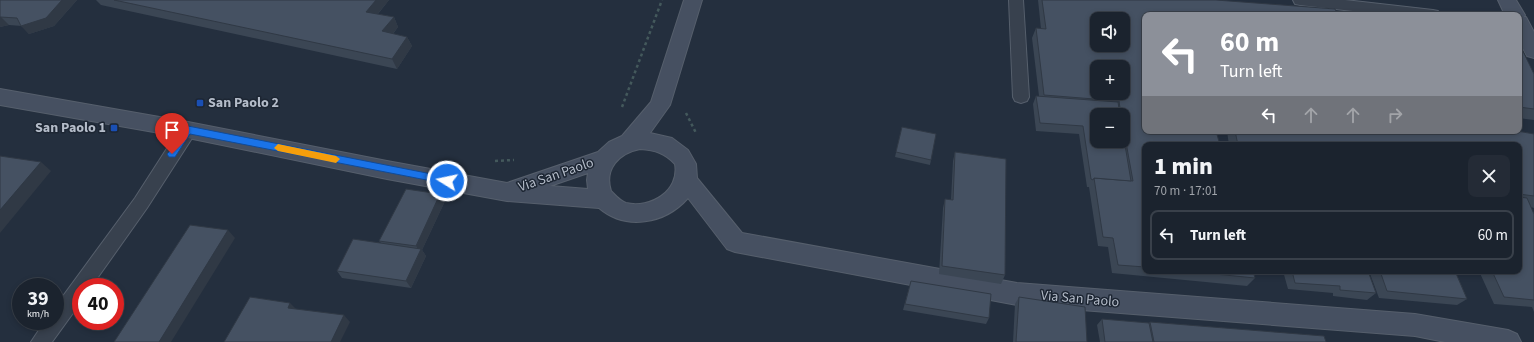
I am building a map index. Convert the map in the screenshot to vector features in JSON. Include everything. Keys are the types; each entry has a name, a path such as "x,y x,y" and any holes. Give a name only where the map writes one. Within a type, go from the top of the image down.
{"street":[{"path":"630,142 660,105 693,0"},
{"path":"1507,0 1513,12"},
{"path":"1522,29 1534,51"},
{"name":"Via San Paolo","path":"0,97 188,130 387,170 507,192 604,199"},
{"path":"660,105 666,144"},
{"name":"Via San Paolo","path":"652,140 666,144 680,155 686,167 686,180 683,188 674,200 661,208 646,213 629,212 614,208 604,199 597,183 598,170 605,158 616,148 630,142 652,140"},
{"name":"Via San Paolo","path":"507,192 605,158"},
{"name":"Via San Paolo","path":"686,180 735,242 1017,294 1415,325 1508,342"}],"lane":[{"path":"1016,0 1022,97"},
{"path":"1300,0 1406,12"},
{"path":"41,342 141,203 188,130"}],"path":[{"path":"620,114 662,0"},
{"path":"494,161 516,160"}],"building":[{"path":"0,0 62,0 46,18 21,26 17,18 0,17"},
{"path":"114,0 376,0 366,12 394,17 382,31 407,37 392,59"},
{"path":"1042,0 1216,0 1335,9 1336,12 1142,12 1142,134 1217,134 1219,142 1142,142 1142,267 1118,265 1113,238 1103,237 1094,178 1133,181 1127,148 1130,148 1130,108 1120,108 1119,101 1106,100 1130,100 1130,60 1090,60 1090,99 1044,95 1036,28 1046,29"},
{"path":"1522,49 1534,74 1534,109 1522,107"},
{"path":"1036,96 1118,102 1119,108 1090,108 1090,148 1126,148 1131,181 1091,179 1083,126 1040,123"},
{"path":"902,127 936,134 931,160 896,152"},
{"path":"1522,132 1534,134 1534,196 1522,194 1522,142 1237,142 1236,134 1522,134"},
{"path":"955,152 1006,159 1005,275 942,266 945,199 953,200"},
{"path":"0,156 41,162 0,210"},
{"path":"406,189 440,194 416,246 379,241"},
{"path":"1522,197 1527,198 1534,214 1534,300 1504,297 1493,274 1522,274"},
{"path":"190,225 228,230 159,342 114,342 122,330 124,330 124,327"},
{"path":"353,239 421,249 406,281 337,271"},
{"path":"1214,274 1254,274 1255,278"},
{"path":"1293,274 1369,274 1376,293 1340,290 1340,286 1295,283"},
{"path":"1381,274 1456,274 1467,299 1387,291"},
{"path":"911,281 991,294 989,318 905,304"},
{"path":"250,297 290,303 288,308 344,315 331,342 224,342"},
{"path":"1019,297 1085,307 1087,342 1016,342"},
{"path":"1102,319 1149,323 1153,342 1105,342"},
{"path":"1150,322 1324,336 1326,342 1154,342"}],"slow traffic":[{"path":"278,148 336,159"}],"place":[{"name":"San Paolo 2","path":"200,103"},
{"name":"San Paolo 1","path":"114,128"}],"route":[{"path":"172,154 188,130 447,181"}]}
